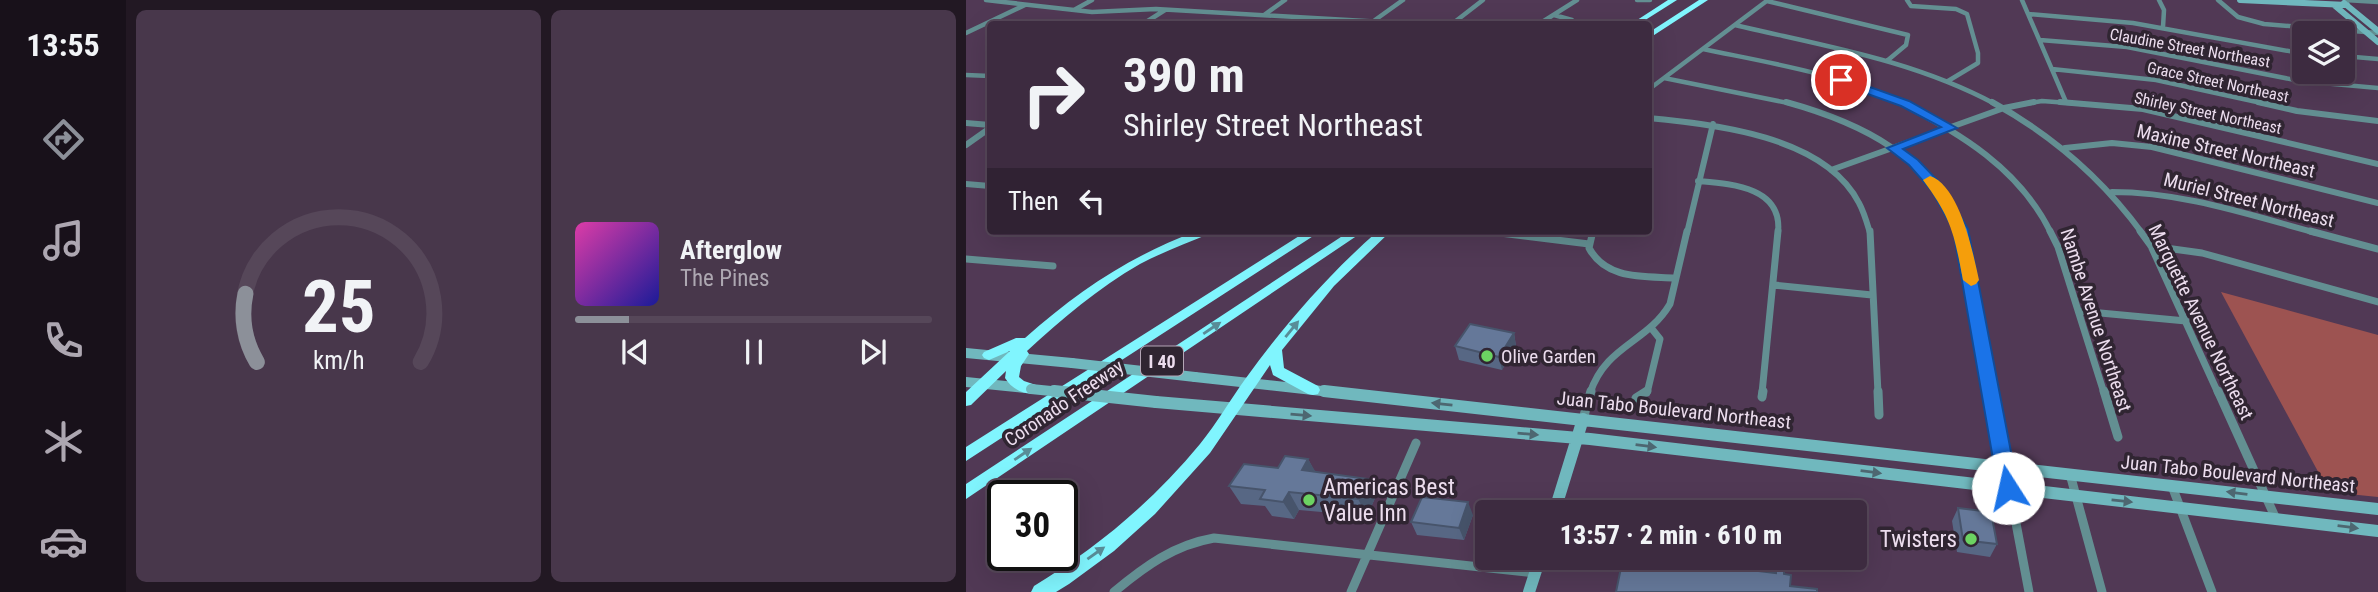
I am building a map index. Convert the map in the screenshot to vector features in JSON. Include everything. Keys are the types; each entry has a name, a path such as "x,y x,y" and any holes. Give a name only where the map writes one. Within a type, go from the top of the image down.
{"highway":[{"path":"1640,21 1673,0"},
{"path":"1652,34 1704,0"},
{"path":"989,355 1020,342 1061,307 1101,279 1142,256 1197,235"},
{"name":"Coronado Freeway","path":"966,455 1309,235"},
{"name":"Coronado Freeway","path":"966,492 1352,235"},
{"path":"1040,592 1121,536 1171,488 1210,443 1250,383 1336,276 1381,235"},
{"path":"966,401 1078,303 1154,256 1160,249"},
{"path":"1275,350 1278,371 1314,390"},
{"path":"1015,358 1012,378 1019,385 1031,389"}],"main road":[{"path":"2240,0 2339,2 2378,32"},
{"path":"2339,2 2378,42"},
{"name":"Juan Tabo Boulevard Northeast","path":"966,353 1583,419 2378,509"},
{"name":"Juan Tabo Boulevard Northeast","path":"966,382 1233,409 1578,438 2378,531"},
{"path":"1558,500 1583,419"},
{"path":"1804,444 1804,464"},
{"path":"1529,592 1536,570"}],"street":[{"path":"986,0 1073,10 1166,9 1346,21"},
{"path":"1073,10 1092,0"},
{"path":"1264,15 1285,0"},
{"path":"1376,21 1403,0"},
{"path":"1456,21 1483,0"},
{"path":"1544,21 1577,0"},
{"path":"1637,0 1650,0"},
{"path":"1652,87 1768,0 1908,35 1906,45 1888,60"},
{"path":"1907,0 1911,6 1959,10 1967,14 1978,53 1978,63 1948,81"},
{"path":"2022,0 2066,102"},
{"path":"2159,0 2164,10 2163,27"},
{"path":"2218,0 2238,17 2264,24 2378,32"},
{"path":"2339,2 2378,2"},
{"path":"992,21 1026,5"},
{"path":"1148,21 1166,9"},
{"path":"2028,13 2163,27 2292,52"},
{"path":"1554,15 1573,21"},
{"path":"966,33 987,23"},
{"path":"1735,25 1809,39 1888,60 1948,81 2004,108"},
{"name":"Claudine Street Northeast","path":"2040,40 2127,47 2300,81 2378,88"},
{"path":"1703,49 1788,66 1858,85 1905,103 1951,128"},
{"path":"2355,58 2378,59"},
{"name":"Grace Street Northeast","path":"2052,69 2134,76 2297,111 2378,121"},
{"path":"966,75 987,76"},
{"path":"1664,78 1793,104 1843,121 1893,148 1913,163 1938,189 1961,229 2029,592"},
{"name":"Shirley Street Northeast","path":"1832,170 2004,108 2034,101 2127,107 2168,114 2378,164"},
{"name":"Marquette Avenue Northeast","path":"2004,108 2066,148 2112,192 2151,246 2276,519"},
{"path":"1652,118 1713,124 1786,146 1832,170 1856,195 1869,223 1879,415"},
{"path":"966,123 987,126"},
{"path":"1583,419 1596,376 1622,348 1652,329 1665,315 1713,124"},
{"name":"Nambe Avenue Northeast","path":"1951,128 2004,168 2042,214 2058,247 2118,437"},
{"path":"966,145 987,129"},
{"name":"Maxine Street Northeast","path":"2066,148 2112,143 2152,147 2378,203"},
{"path":"1698,181 1746,187 1759,193 1777,210 1779,225 1762,397"},
{"path":"966,184 987,186"},
{"name":"Muriel Street Northeast","path":"2112,192 2150,192 2177,196 2378,249"},
{"path":"1516,235 1589,244"},
{"path":"1592,235 1589,244 1591,254 1614,271 1675,278"},
{"path":"2151,246 2188,250 2378,302"},
{"path":"966,259 1053,266"},
{"path":"1774,285 1872,295"},
{"path":"2079,311 2186,321"},
{"path":"1636,398 1647,393 1659,345 1660,339 1652,329"},
{"path":"1351,592 1416,443"},
{"path":"2070,474 2102,592"},
{"path":"2171,486 2212,592"},
{"path":"1114,592 1158,557 1199,540 1224,538 1535,573"}],"shaded area":[{"path":"2221,292 2378,335 2378,497 2329,492"}],"building":[{"path":"1470,324 1514,333 1499,357 1455,346"},
{"path":"1285,456 1308,459 1302,470 1368,479 1358,499 1289,492 1283,502 1260,499 1265,490 1229,486 1244,464 1278,468"},
{"path":"1422,497 1468,502 1459,528 1411,522"},
{"path":"1958,508 1991,512 1997,544 1963,540"},
{"path":"1621,570 1751,570 1776,573 1776,570 1784,570 1784,574 1791,575 1790,586 1817,589 1817,592 1616,592"}],"slow traffic":[{"path":"1930,180 1947,202 1961,229 1971,280"}],"place":[{"name":"Olive Garden","path":"1487,356"},
{"name":"Americas Best Value Inn","path":"1309,500"},
{"name":"Twisters","path":"1971,539"}],"route":[{"path":"1841,80 1905,103 1951,128 1893,148 1913,163 1938,189 1961,229 2008,488"}]}
